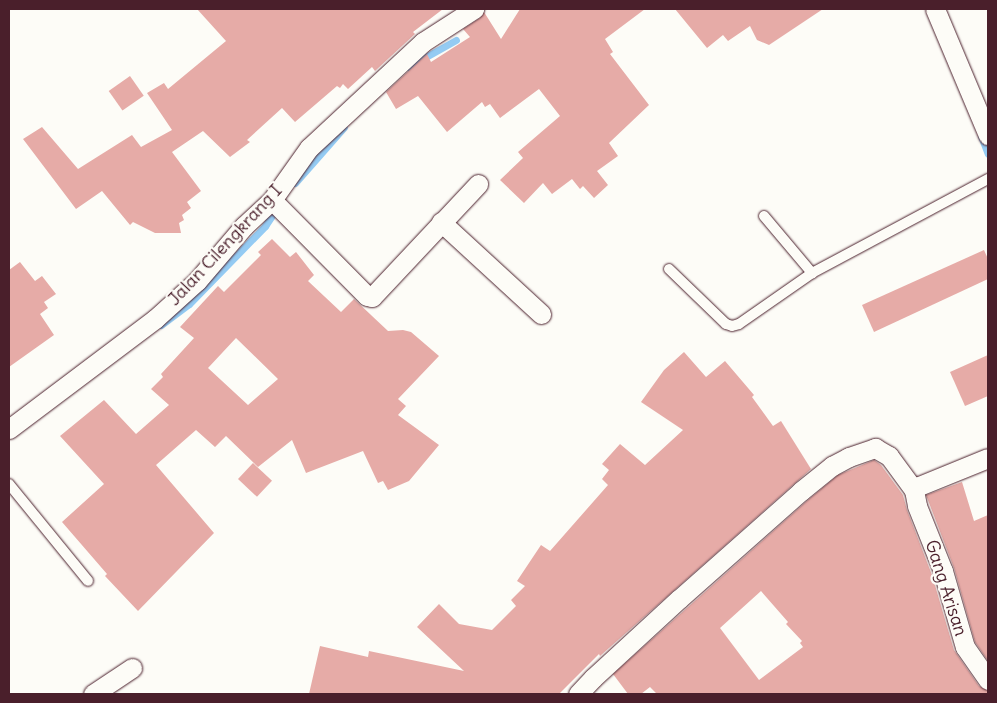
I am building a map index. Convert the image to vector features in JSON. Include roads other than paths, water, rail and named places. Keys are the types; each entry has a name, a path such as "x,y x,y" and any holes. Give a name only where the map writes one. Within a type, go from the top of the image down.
{"street":[{"name":"Jalan Cilengkrang I","path":"9,429 155,319 196,281 244,226 272,200 309,148 423,42 447,15 474,9"},
{"path":"935,9 988,135"},
{"path":"272,200 369,297 372,297 478,184"},
{"path":"441,222 541,314"},
{"path":"578,694 592,678 728,555 832,466 849,456 875,448 889,456 914,490 918,486 988,458"},
{"name":"Gang Arisan","path":"914,490 917,506 943,571 965,647 988,680"},
{"path":"94,694 132,668"}],"lane":[{"path":"669,269 726,324 732,326 739,324 812,273 988,179"},
{"path":"764,216 812,273"},
{"path":"9,484 88,581"}],"waterway":[{"path":"408,67 456,40"},
{"path":"295,183 344,127"},
{"path":"981,136 988,154"},
{"path":"161,325 189,304 265,226 275,211"}]}
